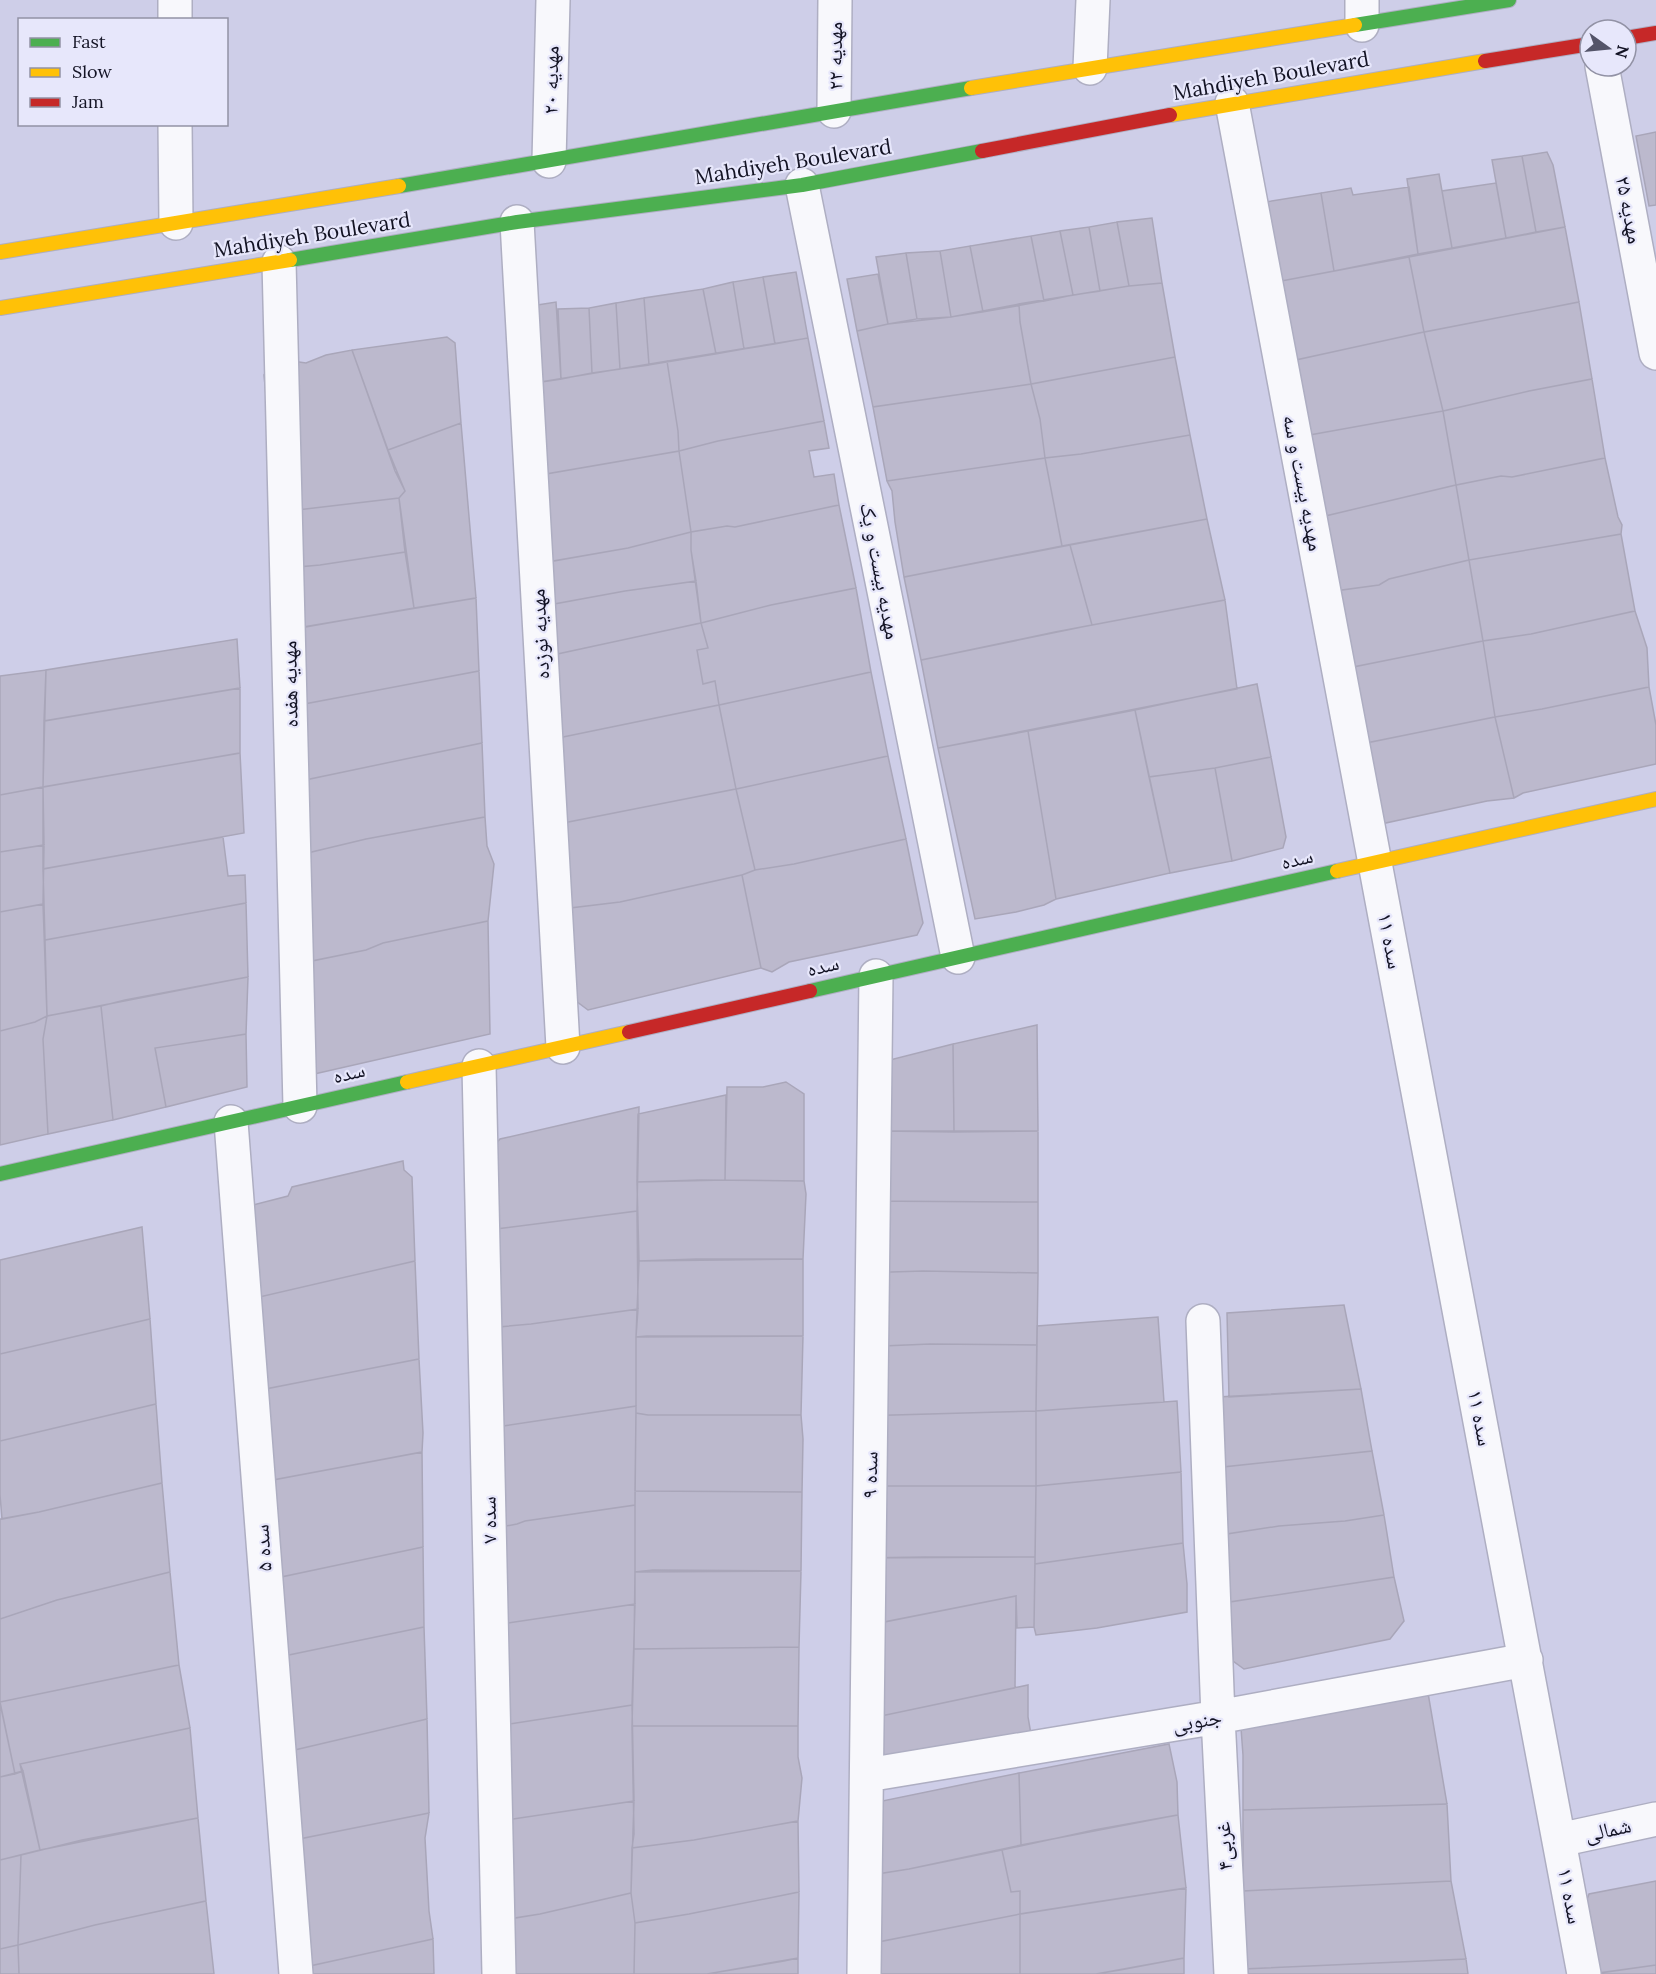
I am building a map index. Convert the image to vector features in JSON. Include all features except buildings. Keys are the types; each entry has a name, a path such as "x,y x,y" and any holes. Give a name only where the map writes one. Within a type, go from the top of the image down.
{"main road":[{"name":"Mahdiyeh Boulevard","path":"0,252 1090,68 1362,12 1509,0"},
{"path":"1638,36 1656,33"},
{"name":"Mahdiyeh Boulevard","path":"0,308 518,222 802,185 1232,103 1578,46"},
{"name":"سده","path":"0,1174 1656,799"}],"street":[{"path":"175,0 175,18"},
{"name":"مهدیه ۲۰","path":"549,161 553,0"},
{"name":"مهدیه ۲۲","path":"834,111 835,0"},
{"path":"1090,68 1093,0"},
{"name":"مهدیه ۲۵","path":"1604,78 1656,353"},
{"name":"مهدیه بیست و سه","path":"1232,103 1375,863"},
{"path":"175,126 176,223"},
{"name":"مهدیه بیست و یک","path":"802,185 958,957"},
{"name":"مهدیه نوزده","path":"518,222 563,1047"},
{"name":"مهدیه هفده","path":"279,262 300,1106"},
{"name":"سده ۱۱","path":"1375,863 1584,1974"},
{"name":"سده ۹","path":"864,1974 876,976"},
{"name":"سده ۷","path":"479,1066 499,1974"},
{"name":"سده ۵","path":"231,1122 296,1974"},
{"name":"غربی۴","path":"1203,1321 1218,1717 1231,1974"},
{"name":"جنوبی","path":"867,1775 1218,1717 1526,1660"},
{"name":"شمالی","path":"1559,1840 1656,1819"}],"traffic: fast":[{"path":"1355,25 1509,0"},
{"path":"399,186 971,88"},
{"path":"290,260 517,222 802,185 982,151"},
{"path":"810,991 1337,871"},
{"path":"0,1174 407,1082"}],"traffic: slow":[{"path":"971,88 1355,25"},
{"path":"1170,115 1485,61"},
{"path":"0,252 399,186"},
{"path":"0,308 290,260"},
{"path":"1337,871 1656,799"},
{"path":"407,1082 629,1032"}],"traffic: jam":[{"path":"1638,36 1656,33"},
{"path":"1485,61 1578,46"},
{"path":"982,151 1170,115"},
{"path":"629,1032 810,991"}]}
